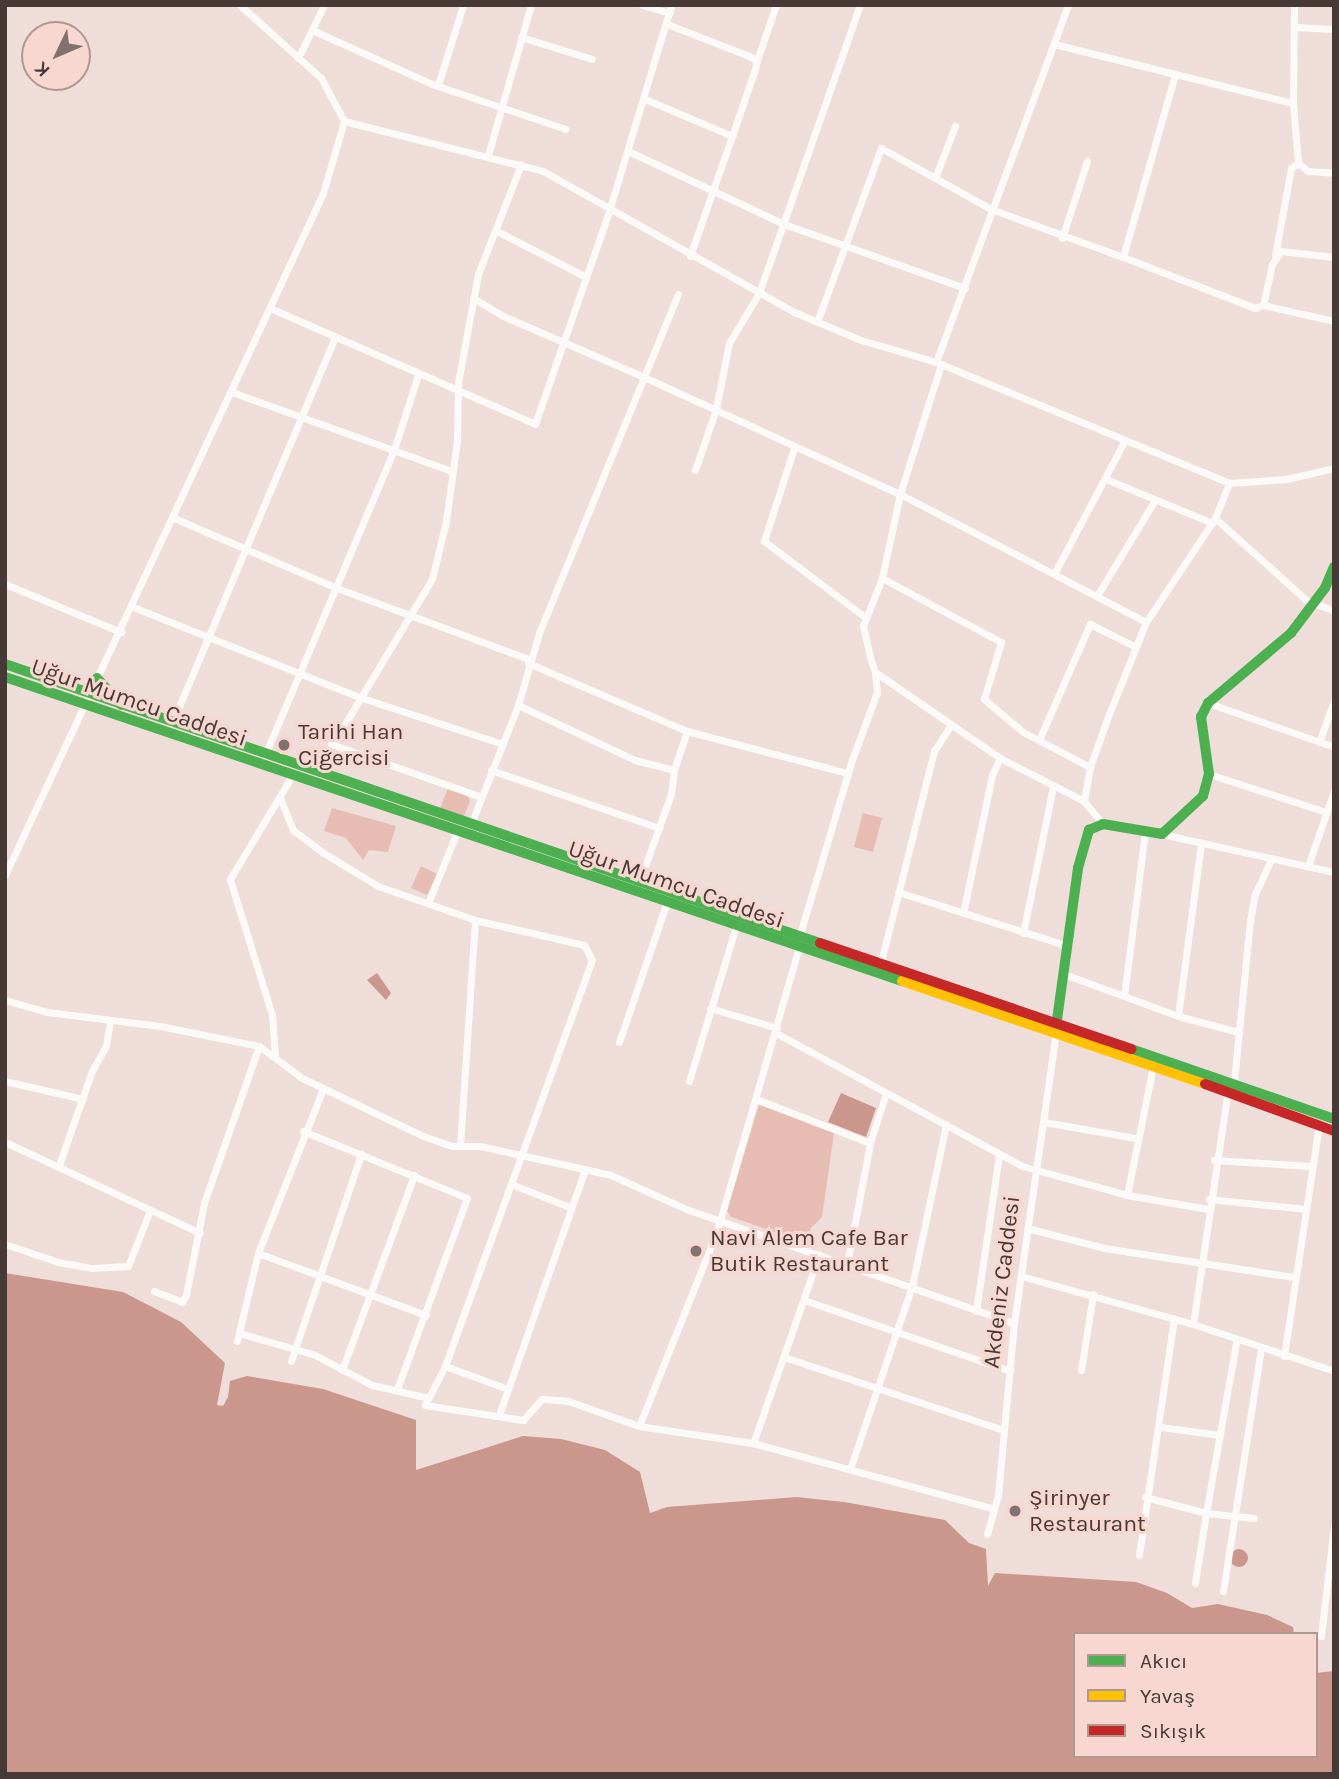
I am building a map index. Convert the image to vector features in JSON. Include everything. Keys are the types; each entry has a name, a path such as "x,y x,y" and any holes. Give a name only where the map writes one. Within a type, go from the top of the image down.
{"street":[{"path":"5,875 88,695 133,607 323,193 344,121 321,78 240,5"},
{"path":"298,58 324,5"},
{"path":"438,85 463,5"},
{"path":"488,155 531,5"},
{"path":"270,308 334,339 535,424 609,211 671,9 642,5"},
{"path":"690,256 776,5"},
{"path":"695,470 716,409 729,343 759,293 860,5"},
{"path":"800,934 848,774 877,692 875,672 863,634 866,618 882,578 900,494 938,363 991,209 1068,5"},
{"path":"1294,5 1293,103 1298,163 1308,171 1334,173"},
{"path":"667,24 749,56 756,63"},
{"path":"1294,27 1334,29"},
{"path":"312,30 438,85 566,129"},
{"path":"521,37 592,59"},
{"path":"1054,44 1293,103"},
{"path":"1123,257 1175,75"},
{"path":"645,99 732,135"},
{"path":"344,121 488,155 543,171 690,256 817,322 938,363 1229,484 1286,479 1334,468"},
{"path":"935,178 955,126"},
{"path":"817,322 881,148 991,209 1062,238 1123,257 1255,308 1263,305 1334,321"},
{"path":"628,150 784,224 965,288"},
{"path":"1062,238 1087,161"},
{"path":"1263,305 1291,167 1298,163"},
{"path":"311,782 435,571 452,471 457,392 473,298 495,230 521,164"},
{"path":"495,230 586,277"},
{"path":"1275,256 1291,251 1334,257"},
{"path":"471,824 500,743 518,705 528,661 678,294"},
{"path":"473,298 564,344 716,409 794,448 900,494 935,516 1055,572 1146,622"},
{"path":"172,723 334,339"},
{"path":"265,755 394,450 418,375"},
{"path":"232,392 303,414 452,471"},
{"path":"1055,572 1125,440"},
{"path":"794,448 764,541 866,618"},
{"path":"1106,479 1214,521 1314,604 1334,611"},
{"path":"1084,801 1090,767 1146,622 1214,521 1229,484"},
{"path":"1098,594 1155,500"},
{"path":"174,518 334,587 528,661 687,732 848,774"},
{"path":"1162,834 1203,796 1209,774 1201,730 1208,703 1291,633 1314,604 1334,567"},
{"path":"882,578 1001,642 984,699 992,710 1039,740 1090,767"},
{"path":"5,584 121,632"},
{"path":"133,607 362,698 500,743"},
{"path":"1039,740 1090,624 1136,647"},
{"name":"Uğur Mumcu Caddesi","path":"5,664 88,695 1234,1081 1334,1119"},
{"path":"875,672 1000,758 1084,801 1103,824"},
{"name":"Uğur Mumcu Caddesi","path":"5,677 83,706 1228,1091 1334,1131"},
{"path":"97,678 124,707"},
{"path":"1319,742 1334,701"},
{"path":"1208,703 1334,747"},
{"path":"518,705 635,760 674,770"},
{"path":"881,962 934,751 951,725"},
{"path":"640,880 659,828 687,732"},
{"path":"331,744 480,796"},
{"path":"963,913 992,775 1000,758"},
{"path":"275,1055 272,1015 230,879 280,798 295,765"},
{"path":"491,770 659,828"},
{"path":"1209,774 1326,812"},
{"path":"1023,933 1053,787"},
{"path":"1308,866 1334,791"},
{"path":"280,798 293,830 322,852 378,886 475,920 580,943 592,956 445,1366 425,1405 523,1420 542,1399 569,1401 639,1426 753,1443 825,1466 850,1469 994,1509"},
{"path":"1056,1033 1083,842 1089,830 1103,824 1145,831 1334,872"},
{"path":"1124,996 1145,831"},
{"path":"428,903 457,832"},
{"path":"1178,1016 1201,844"},
{"path":"1234,1081 1255,894 1271,860"},
{"path":"898,892 1068,946"},
{"path":"619,1042 667,902"},
{"path":"460,1146 475,920"},
{"path":"689,1081 736,926"},
{"path":"639,1426 706,1265 799,947"},
{"path":"1064,974 1178,1016 1238,1032"},
{"path":"5,1000 110,1022 160,1026 259,1046 323,1089 423,1136 584,1172 611,1175 719,1220 1014,1323"},
{"path":"710,1008 776,1030 999,1155 1036,1171 1127,1195 1208,1209"},
{"path":"59,1165 106,1046 110,1022"},
{"name":"Akdeniz Caddesi","path":"987,1534 994,1509 1014,1323 1056,1033"},
{"path":"154,1291 182,1302 200,1233 207,1192 259,1046"},
{"path":"1127,1195 1136,1138 1153,1066"},
{"path":"5,1081 83,1099"},
{"path":"323,1089 303,1131 258,1253 238,1337 295,1349 372,1384 429,1398"},
{"path":"1193,1324 1214,1160 1228,1091"},
{"path":"848,1264 870,1143 886,1093"},
{"path":"756,1099 870,1143"},
{"path":"1284,1356 1311,1166 1322,1114"},
{"path":"1044,1122 1136,1138"},
{"path":"850,1469 899,1332 912,1286 946,1125"},
{"path":"303,1131 467,1198 397,1390"},
{"path":"5,1142 59,1165 149,1213 200,1233"},
{"path":"291,1361 317,1275 361,1154"},
{"path":"976,1311 999,1155"},
{"path":"1214,1160 1311,1166"},
{"path":"499,1415 505,1388 584,1172"},
{"path":"342,1370 414,1175"},
{"path":"510,1184 569,1207"},
{"path":"1209,1199 1306,1209"},
{"path":"5,1244 58,1262 92,1268 128,1266 149,1213"},
{"path":"1027,1228 1104,1248 1294,1277"},
{"path":"258,1253 426,1315"},
{"path":"753,1443 819,1255"},
{"path":"1021,1276 1193,1324 1236,1342 1334,1371"},
{"path":"1081,1370 1093,1294"},
{"path":"804,1300 1010,1371"},
{"path":"1139,1555 1145,1497 1160,1427 1174,1319"},
{"path":"1195,1583 1236,1342"},
{"path":"1223,1591 1232,1515 1261,1349"},
{"path":"784,1357 1004,1430"},
{"path":"445,1366 505,1388"},
{"path":"1160,1427 1220,1435"},
{"path":"1145,1497 1206,1513 1254,1518"},
{"path":"1321,1636 1332,1563 1334,1526"}],"shaded area":[{"path":"448,788 467,795 470,801 464,816 439,811"},
{"path":"332,808 396,826 388,852 369,850 363,860 346,838 324,831"},
{"path":"863,813 882,818 873,852 854,847"},
{"path":"421,866 437,874 427,895 411,888"},
{"path":"377,973 391,993 386,1000 367,980"},
{"path":"841,1093 876,1108 866,1137 828,1122"},
{"path":"759,1105 834,1133 822,1217 811,1228 807,1243 731,1217 727,1211"},
{"path":"5,1273 123,1292 181,1322 225,1363 217,1405 223,1406 228,1397 230,1381 247,1376 323,1389 416,1420 416,1470 523,1436 561,1439 605,1450 640,1472 650,1513 667,1507 796,1497 844,1502 945,1520 969,1543 986,1549 988,1586 995,1573 1136,1582 1167,1593 1192,1608 1218,1604 1267,1615 1293,1627 1294,1632 1073,1632 1073,1758 1318,1758 1318,1673 1334,1671 1334,1774 5,1774"},
{"path":"1239,1549 1245,1552 1248,1558 1245,1564 1239,1567 1233,1564 1230,1558 1233,1552"}],"traffic: fast":[{"path":"1056,1027 1078,868 1089,830 1103,824 1162,834 1203,796 1209,774 1201,717 1208,703 1291,633 1325,588 1334,567"},
{"path":"5,664 820,943"},
{"path":"5,677 902,981"},
{"path":"97,678 121,705"},
{"path":"1131,1049 1334,1119"}],"traffic: slow":[{"path":"902,981 1205,1084"}],"traffic: jam":[{"path":"820,943 1131,1049"},
{"path":"1205,1084 1334,1131"}],"place":[{"name":"Tarihi Han Ciğercisi","path":"284,745"},
{"name":"Navi Alem Cafe Bar Butik Restaurant","path":"696,1251"},
{"name":"Şirinyer Restaurant","path":"1015,1511"}]}
